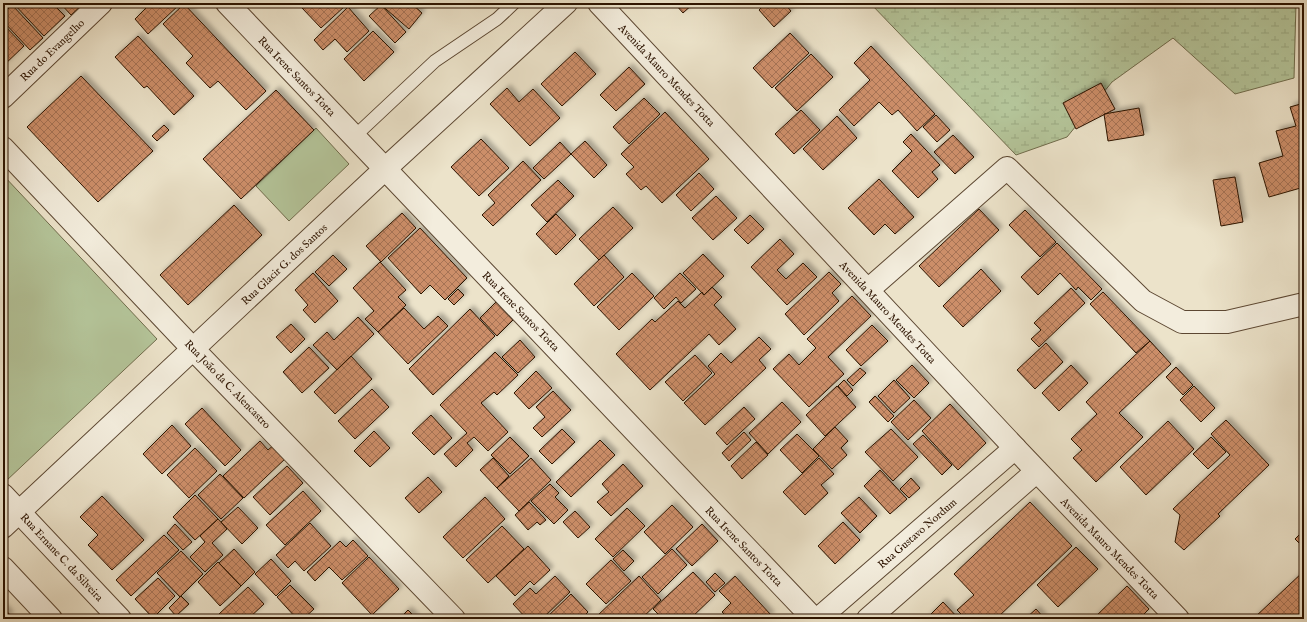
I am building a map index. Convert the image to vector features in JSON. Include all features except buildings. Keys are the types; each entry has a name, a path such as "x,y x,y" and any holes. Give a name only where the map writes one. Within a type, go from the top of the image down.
{"street":[{"name":"Rua do Evangelho","path":"3,97 101,3"},
{"name":"Rua Irene Santos Totta","path":"227,3 386,168 814,619"},
{"name":"Rua Glacir G. dos Santos","path":"3,527 386,168 566,3"},
{"name":"Avenida Mauro Mendes Totta","path":"599,3 1015,448 1178,619"},
{"name":"Rua João da C. Alencastro","path":"3,148 454,619"},
{"path":"868,290 1007,168 1143,301 1182,322 1227,322 1304,304"},
{"name":"Rua Gustavo Nordum","path":"818,619 1015,448"},
{"path":"868,619 1037,471"},
{"name":"Rua Ernane C. da Silveira","path":"3,495 120,619"},
{"path":"3,568 51,619"}],"lane":[{"path":"355,136 435,61 497,19 514,3"}],"green space":[{"path":"870,3 1296,3 1294,78 1235,94 1173,38 1112,82 1067,137 1016,155"},
{"path":"316,128 349,164 289,221 256,186"},
{"path":"3,175 157,339 6,481 3,477"}]}
